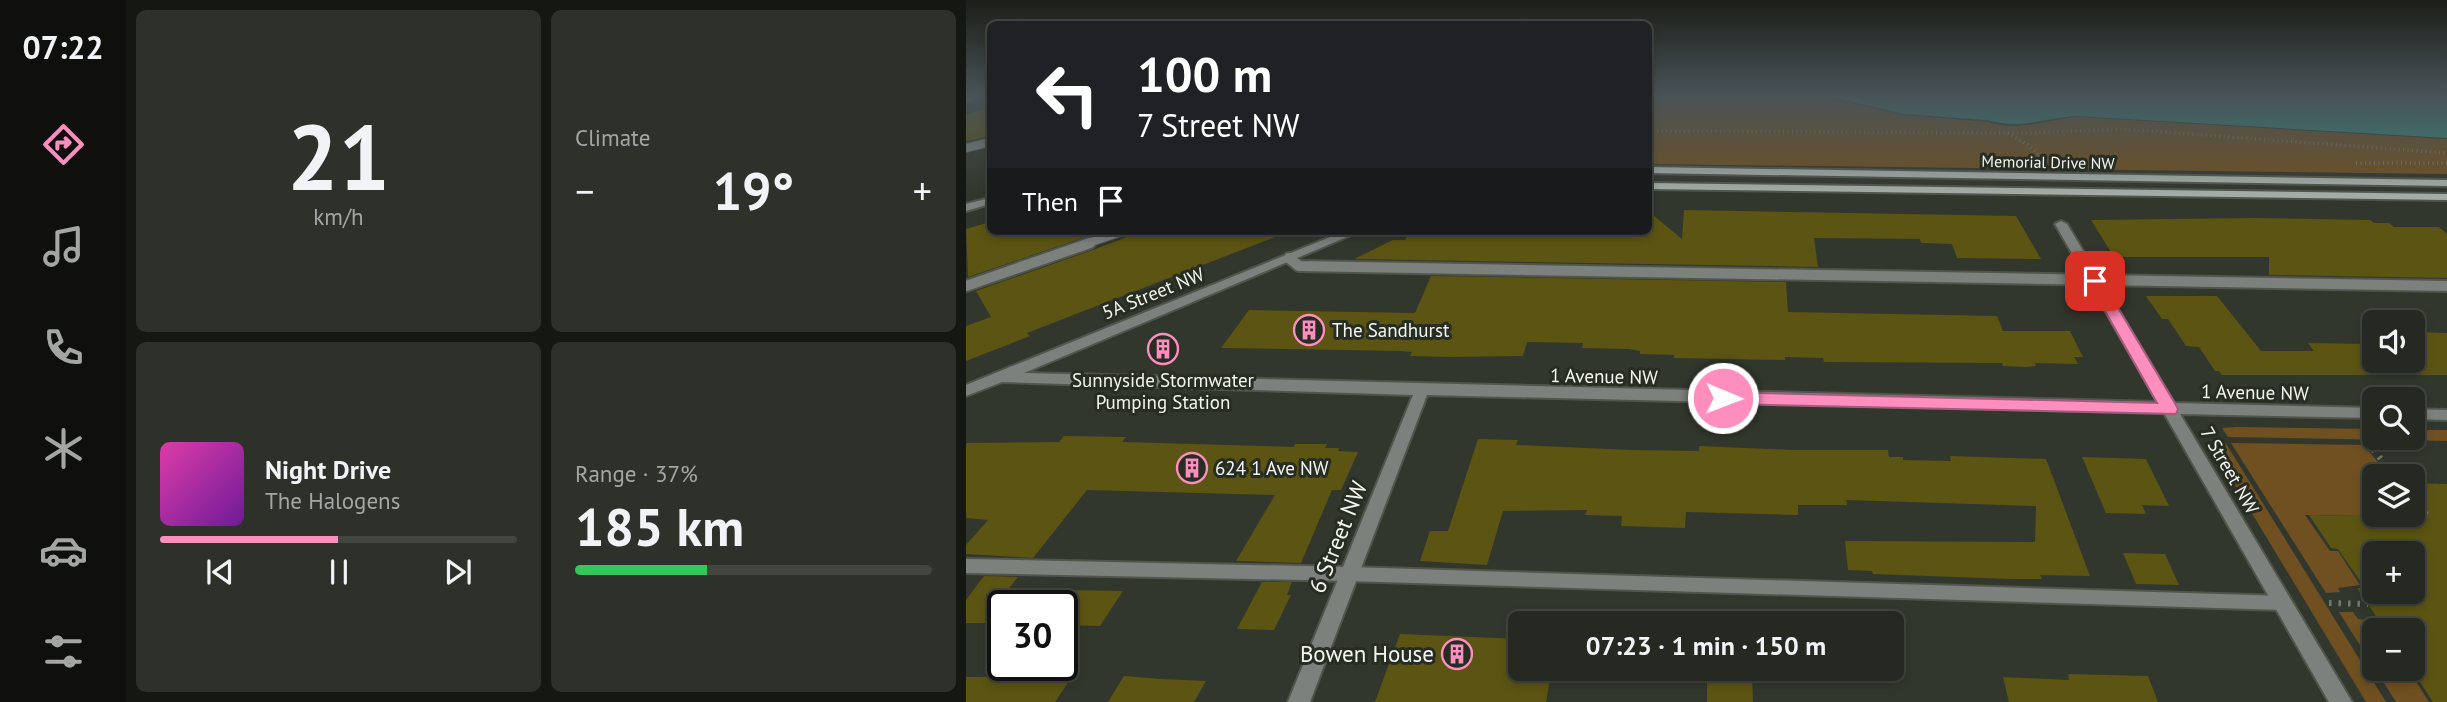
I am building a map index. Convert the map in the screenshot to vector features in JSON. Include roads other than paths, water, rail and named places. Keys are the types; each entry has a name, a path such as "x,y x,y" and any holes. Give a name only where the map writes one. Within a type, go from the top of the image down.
{"main road":[{"name":"Memorial Drive NW","path":"1652,170 2447,183"},
{"name":"Memorial Drive NW","path":"1652,186 2447,197"}],"street":[{"path":"966,208 987,202"},
{"name":"7 Street NW","path":"2061,224 2342,702"},
{"name":"5A Street NW","path":"966,391 1345,235"},
{"name":"1 Avenue NW","path":"1000,377 2362,413"},
{"name":"6 Street NW","path":"1299,702 1422,390"},
{"path":"2425,414 2447,415"}],"lane":[{"path":"966,148 987,143"},
{"path":"966,286 1113,235"},
{"path":"1289,258 1299,266 2447,286"},
{"path":"966,566 2283,603"}],"water":[{"path":"2292,129 2447,129 2447,138"}],"place":[{"name":"The Sandhurst","path":"1309,330"},
{"name":"Sunnyside Stormwater Pumping Station","path":"1163,349"},
{"name":"624 1 Ave NW","path":"1192,468"},
{"name":"Bowen House","path":"1457,654"}]}
